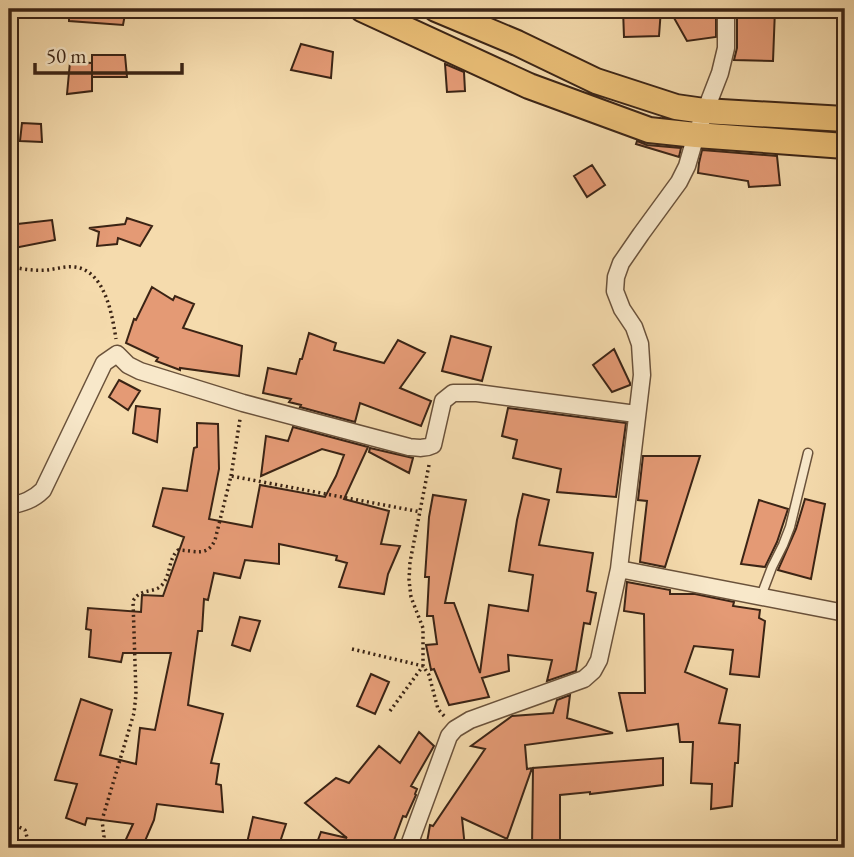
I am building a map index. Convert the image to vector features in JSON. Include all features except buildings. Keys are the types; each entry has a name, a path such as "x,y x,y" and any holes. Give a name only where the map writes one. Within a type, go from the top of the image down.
{"highway":[{"path":"362,9 528,86 649,130 845,146"},
{"path":"436,9 517,43 596,81 676,107 845,119"}],"street":[{"path":"408,848 449,736 455,729 470,720 584,679 590,675 599,660 620,569 642,375 640,344 615,291 616,277 621,263 680,182 687,166 704,111 720,73 726,48 726,9"},
{"path":"9,506 36,497 43,490 103,363 117,354 128,365 141,371 243,404 409,447 428,448 433,445 443,401 453,393 477,393 636,414"},
{"path":"620,569 845,613"}],"lane":[{"path":"761,596 790,527 808,453"}],"path":[{"path":"9,266 35,270 74,267 90,272 110,308 117,354"},
{"path":"101,848 104,837 103,814 134,713 136,694 133,601 139,594 163,584 172,556 178,550 202,552 211,548 231,476 243,404"},
{"path":"390,711 423,666 424,628 411,597 409,580 410,562 433,445"},
{"path":"231,476 421,512"},
{"path":"352,649 423,666 429,675 438,709 455,729"},
{"path":"9,825 25,830 30,848"}]}
